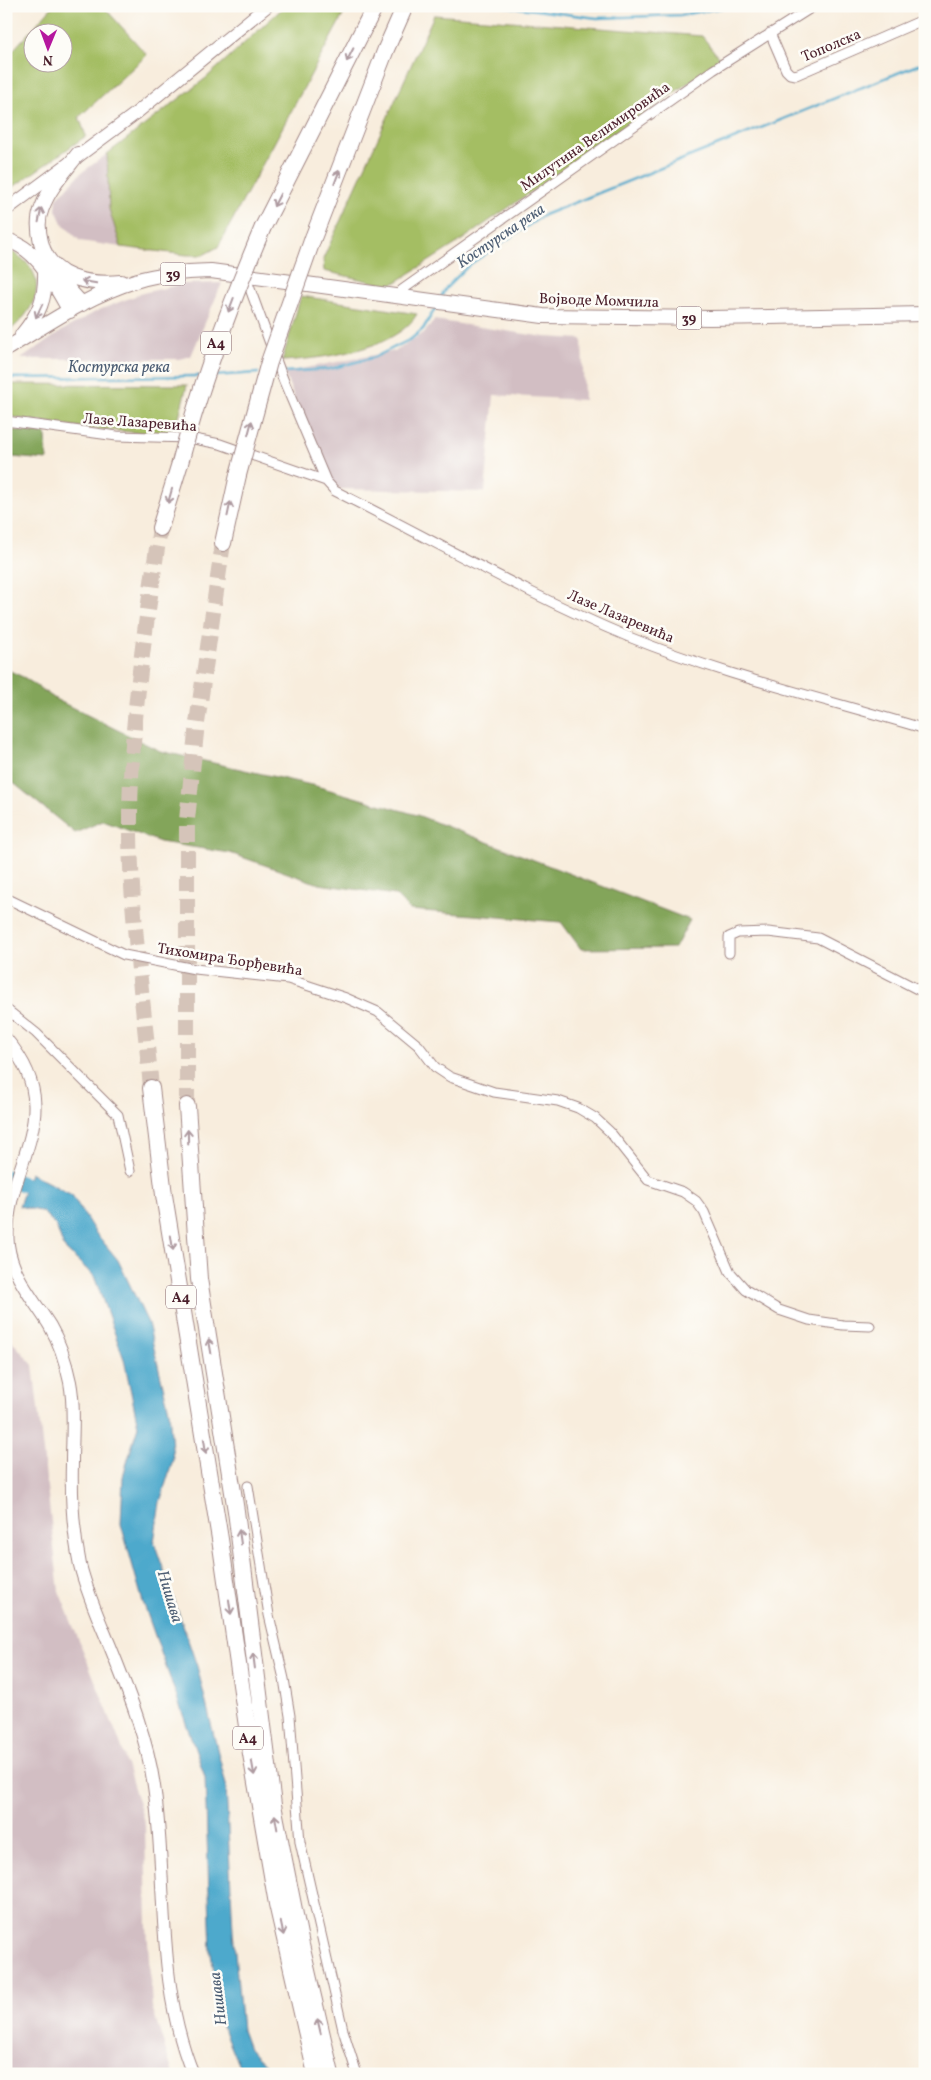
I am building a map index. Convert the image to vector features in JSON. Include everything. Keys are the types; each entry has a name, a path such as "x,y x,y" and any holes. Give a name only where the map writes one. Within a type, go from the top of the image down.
{"highway":[{"name":"A4","path":"160,528 180,463 195,404 212,354 263,227 373,9"},
{"path":"223,543 238,475 270,362 313,238 403,11"},
{"name":"A4","path":"151,1088 164,1195 220,1539 260,1806 277,1904 316,2074"},
{"name":"A4","path":"187,1106 199,1279 232,1484 273,1805 303,1954 331,2074"}],"main road":[{"path":"6,210 78,154 135,114 268,6"},
{"path":"10,347 40,311 51,271 42,246 39,219 51,191 78,154"},
{"path":"6,240 24,248 51,271 76,307"},
{"path":"51,271 85,282 103,284 135,281"},
{"name":"39","path":"10,347 76,307 135,281 183,272 211,271 399,297"},
{"name":"Војводе Момчила","path":"399,297 543,316 586,318 925,314"},
{"path":"6,1039 20,1057 34,1094 35,1117 31,1139 12,1197 7,1227 9,1250 25,1290 51,1328 69,1378 73,1406 71,1482 75,1539 85,1582 129,1695 151,1770 160,1840 167,1967 174,2013 194,2074"}],"street":[{"name":"Милутина Велимировића","path":"399,297 402,290 551,183 770,33 814,6"},
{"name":"Тополска","path":"770,33 786,70 790,74 796,75 925,19"},
{"name":"Лазе Лазаревића","path":"245,275 283,379 326,481 335,491 587,618 631,637 772,687 925,729"},
{"name":"Лазе Лазаревића","path":"6,421 117,436 189,438 220,444 326,481"},
{"name":"Тихомира Ђорђевића","path":"6,898 124,955 195,969 288,979 338,994 378,1012 419,1046 435,1067 450,1077 494,1092 558,1101 578,1108 603,1125 648,1180 683,1192 696,1201 704,1212 730,1272 746,1290 779,1310 809,1320 843,1325 870,1326"},
{"path":"729,952 729,937 738,933 768,932 818,938 925,993"},
{"path":"6,1009 36,1033 118,1115 130,1170"},
{"path":"248,1486 269,1615 284,1679 290,1716 300,1842 343,2030 357,2074"}],"shaded area":[{"path":"107,154 109,209 121,247 80,241 62,223 56,210 57,198 81,173"},
{"path":"222,283 191,356 179,359 21,359 65,329 99,310 143,293 182,284"},
{"path":"434,320 545,337 582,339 584,400 494,395 485,492 341,489 328,480 284,372 395,351 425,332"},
{"path":"6,1334 33,1365 59,1591 121,1745 145,1825 147,1926 152,2007 173,2074 6,2074"}],"green space":[{"path":"53,6 103,6 147,55 79,117 86,136 6,192 6,58 22,40 22,72 72,72 72,22 39,22"},
{"path":"285,6 348,6 218,247 203,255 187,255 121,247 109,209 107,154 206,78"},
{"path":"434,15 702,36 721,60 456,244 390,286 324,271 323,259"},
{"path":"6,249 20,257 30,267 35,278 36,289 34,301 28,312 6,333"},
{"path":"301,296 417,314 407,326 393,336 375,344 336,355 282,361"},
{"path":"6,384 187,385 174,436 86,428 17,418 6,414"},
{"path":"6,429 46,434 47,460 12,457 6,464"},
{"path":"6,669 25,678 57,700 160,751 316,786 417,815 690,920 675,948 581,949 561,922 410,910 395,895 319,884 230,853 160,842 103,821 75,833 6,777"}],"water":[{"path":"30,1173 72,1195 95,1232 118,1260 148,1323 169,1411 173,1460 160,1502 154,1542 197,1666 226,1785 233,1931 242,2030 249,2049 275,2074 242,2074 222,2026 211,1953 205,1777 142,1599 121,1524 123,1476 138,1426 124,1359 94,1276 64,1248 56,1226 43,1212 19,1206"}],"waterway":[{"path":"505,6 597,18 681,15 732,6"},
{"name":"Костурска река","path":"441,297 446,288 469,265 544,215 925,62"},
{"name":"Костурска река","path":"284,372 330,369 375,357 411,339 423,329 436,307"},
{"name":"Костурска река","path":"212,376 258,373"},
{"name":"Костурска река","path":"6,378 199,376"},
{"name":"Нишава","path":"6,1177 44,1193"}],"tunnel":[{"path":"151,1088 134,916 130,813 136,706 160,528"},
{"path":"187,1106 187,820 197,723 223,543"}]}
